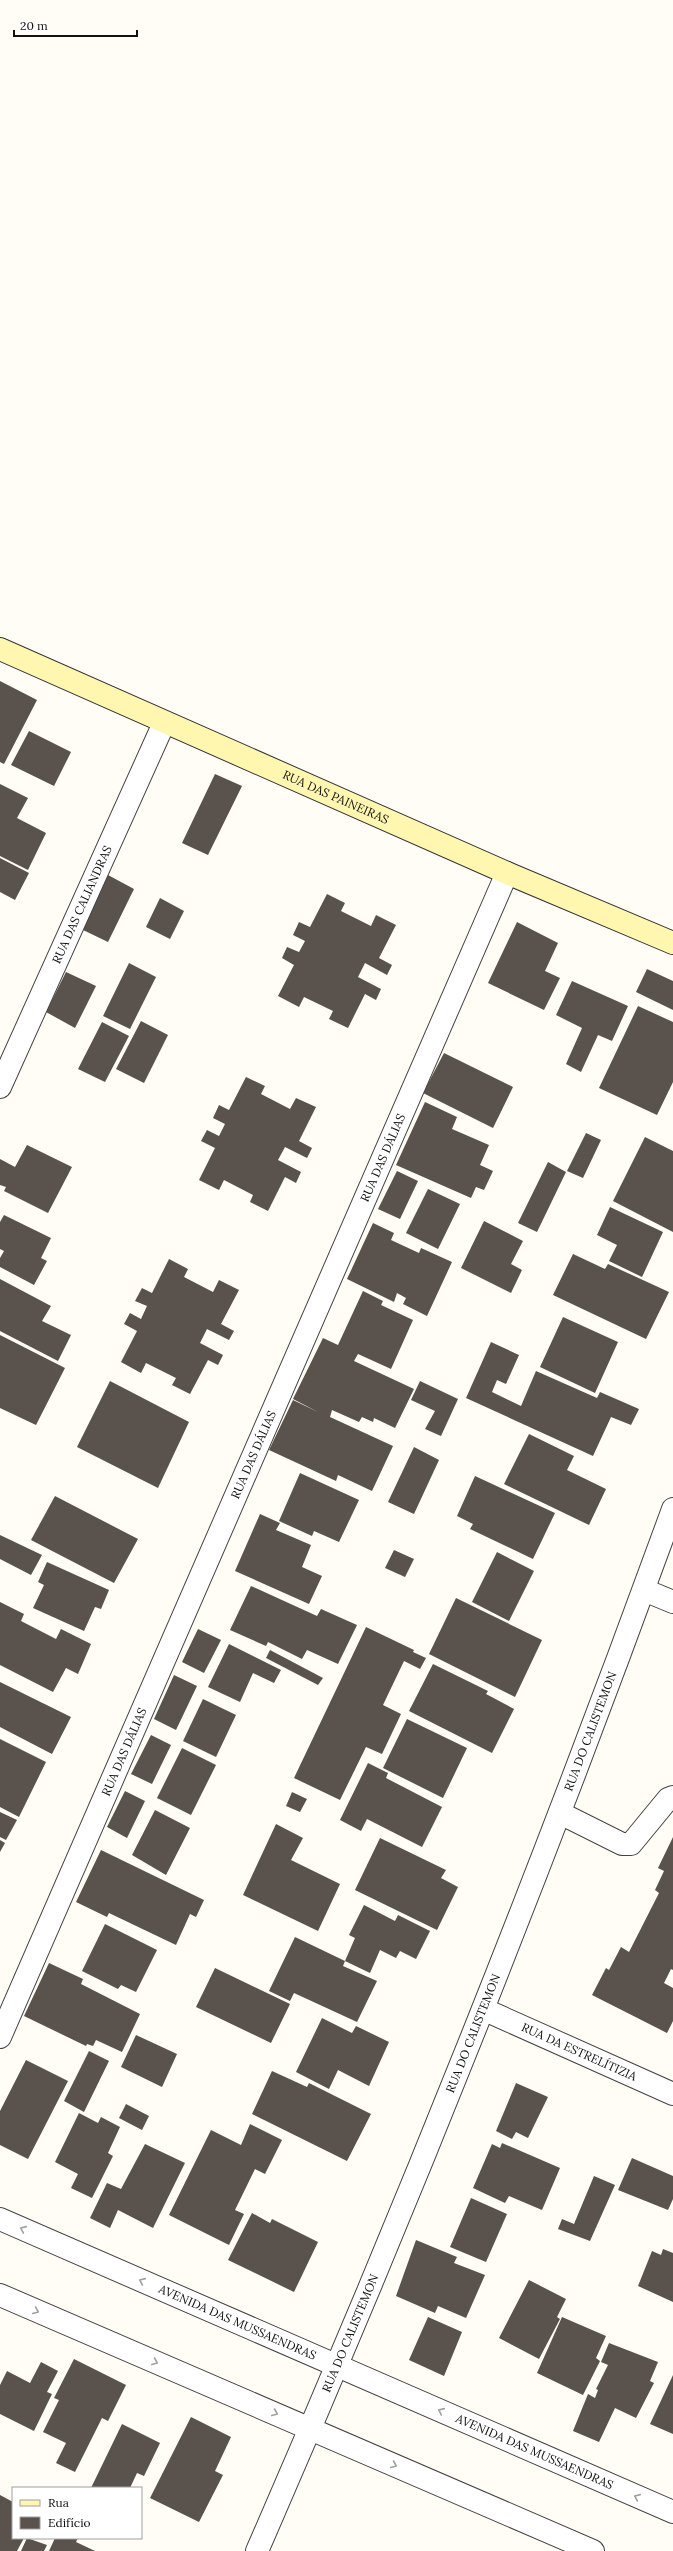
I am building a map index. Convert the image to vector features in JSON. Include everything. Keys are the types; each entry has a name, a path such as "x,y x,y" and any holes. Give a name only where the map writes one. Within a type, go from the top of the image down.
{"street":[{"name":"RUA DAS PAINEIRAS","path":"0,650 507,873 673,943"},
{"name":"RUA DAS CALIANDRAS","path":"0,1087 164,723"},
{"name":"RUA DAS DÁLIAS","path":"0,2037 507,873"},
{"name":"RUA DO CALISTEMON","path":"257,2551 311,2428 485,2010 644,1590 673,1509"},
{"path":"644,1590 673,1602"},
{"path":"560,1813 622,1844 631,1844 668,1799 673,1797"},
{"name":"RUA DA ESTRELÍTIZIA","path":"485,2010 673,2094"},
{"name":"AVENIDA DAS MUSSAENDRAS","path":"0,2219 673,2512"},
{"path":"0,2295 593,2551"}],"building":[{"path":"0,681 37,700 4,764 0,762"},
{"path":"29,731 71,752 54,786 11,765"},
{"path":"215,774 242,786 208,855 182,843"},
{"path":"0,784 28,798 17,818 46,833 28,870 0,856"},
{"path":"0,858 29,873 15,900 0,892"},
{"path":"108,875 134,889 108,942 81,929"},
{"path":"327,894 345,903 341,911 371,926 376,915 396,925 379,958 392,965 387,975 365,963 358,977 381,989 376,1000 365,994 348,1028 329,1019 333,1011 304,997 299,1007 278,996 294,965 282,958 287,947 299,952 305,941 293,935 299,922 310,927"},
{"path":"160,898 184,911 170,939 146,927"},
{"path":"517,922 558,943 545,971 560,978 544,1010 488,983"},
{"path":"129,963 156,977 130,1029 103,1016"},
{"path":"647,969 673,981 673,1010 636,992"},
{"path":"66,972 96,986 75,1028 46,1012"},
{"path":"572,981 628,1006 612,1041 598,1035 581,1072 566,1064 582,1028 556,1015"},
{"path":"638,1006 673,1022 673,1082 657,1115 599,1088"},
{"path":"141,1021 168,1035 144,1083 116,1069"},
{"path":"102,1022 129,1036 105,1082 78,1069"},
{"path":"444,1053 513,1087 493,1128 423,1093"},
{"path":"246,1077 265,1086 261,1094 290,1109 296,1098 316,1107 299,1141 312,1148 307,1158 285,1147 278,1160 301,1172 296,1183 285,1177 268,1211 250,1202 253,1195 224,1180 219,1190 199,1180 215,1148 201,1141 207,1130 219,1136 225,1124 213,1118 219,1105 229,1110"},
{"path":"425,1102 457,1117 452,1129 489,1145 480,1165 493,1171 484,1190 476,1187 471,1198 396,1165"},
{"path":"586,1133 601,1140 583,1178 567,1171"},
{"path":"645,1137 673,1151 673,1232 613,1201"},
{"path":"27,1145 72,1167 48,1213 4,1191 6,1187 0,1185 0,1159 15,1167"},
{"path":"548,1162 566,1172 537,1232 518,1223"},
{"path":"397,1171 418,1181 400,1219 378,1209"},
{"path":"428,1189 460,1204 438,1249 406,1233"},
{"path":"610,1207 663,1232 642,1277 609,1261 617,1245 597,1235"},
{"path":"4,1215 51,1238 41,1258 47,1261 34,1285 0,1267 0,1258 4,1251 0,1249 0,1222"},
{"path":"484,1221 523,1241 511,1264 522,1270 511,1293 461,1268"},
{"path":"373,1223 394,1233 391,1240 419,1253 421,1248 452,1262 427,1316 403,1304 406,1298 397,1293 394,1302 347,1279"},
{"path":"573,1254 605,1269 608,1264 669,1292 646,1339 553,1295"},
{"path":"169,1259 188,1269 184,1277 213,1292 219,1280 239,1290 221,1324 234,1331 229,1340 207,1329 200,1343 223,1355 218,1365 208,1360 190,1394 172,1385 176,1378 146,1363 141,1373 121,1362 137,1331 124,1324 130,1313 141,1319 147,1306 135,1301 142,1288 152,1293"},
{"path":"0,1279 51,1306 42,1321 71,1335 58,1361 0,1331"},
{"path":"363,1291 383,1301 381,1305 413,1320 391,1369 358,1354 354,1361 414,1389 395,1428 374,1418 373,1422 362,1417 359,1422 332,1410 330,1417 393,1446 372,1491 338,1475 336,1481 269,1450 293,1400 318,1412 293,1399 323,1338 338,1345"},
{"path":"563,1317 618,1342 595,1393 540,1367"},
{"path":"0,1335 65,1368 36,1425 0,1408"},
{"path":"491,1342 519,1355 506,1384 497,1380 492,1392 521,1406 536,1371 597,1398 600,1392 639,1409 631,1425 611,1417 593,1456 466,1398"},
{"path":"110,1381 189,1422 158,1488 77,1447"},
{"path":"420,1381 458,1399 441,1436 425,1429 435,1411 411,1400"},
{"path":"529,1434 574,1456 567,1470 606,1489 589,1525 504,1484"},
{"path":"414,1447 439,1460 414,1514 388,1502"},
{"path":"300,1473 359,1500 339,1542 314,1531 312,1536 279,1521"},
{"path":"475,1476 555,1513 533,1559 470,1529 473,1524 457,1516"},
{"path":"55,1496 138,1539 114,1583 31,1540"},
{"path":"260,1514 280,1523 276,1530 311,1545 302,1567 322,1576 309,1604 235,1571"},
{"path":"0,1535 42,1555 31,1575 0,1559"},
{"path":"394,1550 414,1559 405,1577 385,1568"},
{"path":"497,1552 534,1571 509,1621 472,1602"},
{"path":"47,1562 109,1590 101,1609 95,1607 84,1631 33,1608 44,1585 38,1582"},
{"path":"251,1586 317,1616 321,1609 357,1625 338,1664 307,1650 302,1659 268,1642 266,1646 230,1630"},
{"path":"456,1598 542,1640 515,1697 429,1654"},
{"path":"0,1602 24,1614 21,1621 56,1639 61,1629 91,1644 78,1674 66,1668 53,1692 0,1665"},
{"path":"366,1627 414,1650 413,1652 426,1658 420,1669 404,1661 383,1705 401,1714 382,1754 366,1747 340,1800 294,1778"},
{"path":"198,1629 221,1640 204,1673 182,1662"},
{"path":"229,1644 281,1670 274,1683 253,1673 240,1702 208,1687"},
{"path":"270,1650 323,1678 318,1685 266,1658"},
{"path":"433,1664 488,1691 486,1694 514,1709 492,1753 409,1711"},
{"path":"174,1675 197,1686 176,1730 154,1719"},
{"path":"0,1682 71,1717 52,1754 0,1727"},
{"path":"203,1699 236,1715 216,1757 183,1741"},
{"path":"407,1719 467,1748 443,1798 383,1768"},
{"path":"151,1735 171,1745 152,1784 131,1774"},
{"path":"0,1739 46,1762 19,1817 0,1807"},
{"path":"182,1748 216,1765 191,1815 157,1798"},
{"path":"368,1763 388,1773 386,1778 442,1807 422,1847 367,1819 361,1831 340,1820"},
{"path":"125,1791 145,1801 127,1838 107,1827"},
{"path":"292,1792 307,1799 300,1812 286,1806"},
{"path":"155,1810 190,1828 166,1875 132,1855"},
{"path":"0,1812 17,1820 6,1840 0,1837"},
{"path":"276,1824 303,1838 291,1860 340,1884 318,1931 243,1895"},
{"path":"673,1837 673,1970 671,1969 664,1983 673,1988 673,2021 667,2033 592,1995 606,1968 609,1970 621,1947 629,1952 659,1893 655,1890 664,1871 658,1868"},
{"path":"380,1838 446,1870 441,1878 458,1887 437,1930 355,1890"},
{"path":"0,1840 5,1843 0,1852"},
{"path":"101,1850 204,1900 196,1917 190,1914 176,1945 109,1913 107,1917 76,1902"},
{"path":"364,1905 395,1921 398,1915 430,1931 416,1959 400,1951 396,1958 380,1950 370,1973 345,1961 355,1938 349,1935"},
{"path":"105,1924 157,1950 136,1992 121,1985 118,1989 82,1971"},
{"path":"295,1937 345,1961 343,1966 377,1981 357,2022 294,1993 290,2001 269,1991"},
{"path":"49,1963 83,1979 81,1984 140,2014 122,2052 96,2040 93,2046 87,2044 86,2046 24,2016"},
{"path":"215,1968 290,2004 271,2043 196,2007"},
{"path":"322,2018 352,2033 356,2026 389,2042 369,2086 338,2070 329,2089 296,2072"},
{"path":"136,2035 177,2054 162,2087 121,2067"},
{"path":"89,2051 109,2061 84,2112 64,2101"},
{"path":"26,2060 68,2081 28,2159 0,2145 0,2111"},
{"path":"272,2071 307,2087 309,2083 371,2114 347,2161 252,2114"},
{"path":"516,2083 548,2097 528,2138 516,2132 512,2139 496,2131"},
{"path":"126,2104 149,2116 142,2130 119,2118"},
{"path":"79,2113 98,2123 101,2117 120,2127 108,2153 113,2156 92,2198 71,2188 78,2174 55,2162"},
{"path":"250,2124 282,2140 265,2174 255,2169 235,2210 244,2214 229,2245 169,2215 211,2130 241,2145"},
{"path":"502,2143 560,2168 542,2210 509,2196 505,2203 473,2188 492,2144 500,2148"},
{"path":"145,2144 185,2163 153,2228 118,2210 110,2228 90,2218 107,2183 121,2189"},
{"path":"632,2158 673,2176 673,2199 668,2210 618,2190"},
{"path":"594,2176 615,2185 590,2241 558,2229 562,2219 574,2224"},
{"path":"471,2198 507,2214 486,2262 450,2247"},
{"path":"252,2213 270,2223 272,2219 318,2242 294,2292 228,2260"},
{"path":"416,2240 457,2257 454,2263 485,2275 466,2318 438,2306 435,2313 396,2296"},
{"path":"663,2249 673,2253 673,2302 638,2286 652,2251 661,2255"},
{"path":"529,2280 566,2299 557,2317 560,2319 539,2359 499,2338"},
{"path":"428,2317 462,2332 444,2376 409,2360"},
{"path":"562,2317 606,2336 596,2358 600,2361 583,2395 537,2373"},
{"path":"609,2343 658,2362 650,2381 654,2383 636,2418 615,2408 599,2442 573,2431 588,2394 595,2398 598,2390 596,2389 608,2365 601,2362"},
{"path":"74,2359 126,2385 108,2421 102,2418 75,2472 56,2463 66,2443 43,2432 59,2400 54,2398"},
{"path":"41,2362 58,2371 47,2392 52,2394 34,2431 0,2414 0,2385 7,2371 30,2383"},
{"path":"673,2375 673,2434 650,2424"},
{"path":"191,2417 231,2437 215,2471 223,2475 199,2522 150,2498"},
{"path":"122,2424 160,2443 144,2476 137,2473 130,2487 91,2487"},
{"path":"0,2495 12,2501 12,2539 23,2539 17,2551 0,2551"},
{"path":"27,2539 47,2545 44,2551 21,2551"},
{"path":"55,2539 78,2539 76,2542 95,2551 49,2551"}]}
